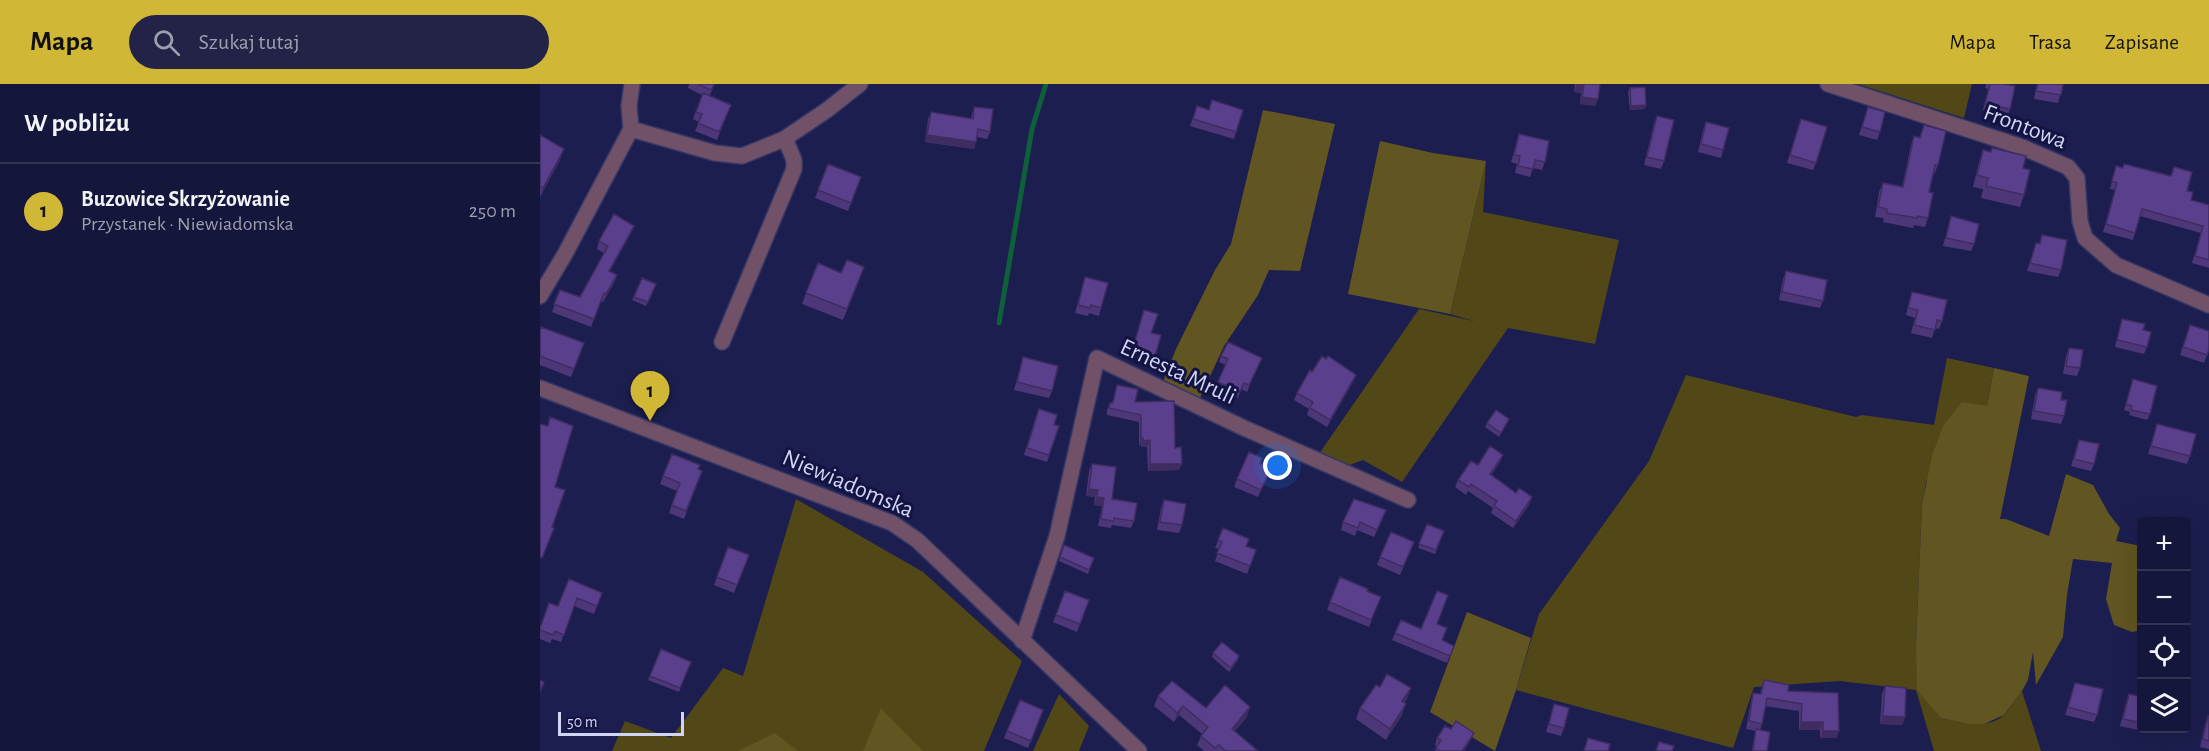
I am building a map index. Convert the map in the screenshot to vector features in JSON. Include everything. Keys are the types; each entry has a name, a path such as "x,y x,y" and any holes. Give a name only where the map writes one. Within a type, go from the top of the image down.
{"street":[{"path":"540,296 565,254 631,129 629,106 632,84"},
{"path":"631,129 715,153 742,156 786,138 860,84"},
{"name":"Frontowa","path":"1828,84 2022,147 2068,167 2077,178 2080,221 2085,238 2116,265 2209,305"},
{"path":"722,342 794,169 794,160 786,138"},
{"name":"Ernesta Mruli","path":"1022,640 1057,536 1097,358 1244,428 1408,500"},
{"name":"Niewiadomska","path":"540,388 866,511 892,523 918,540 1139,751"}],"shaded area":[{"path":"1858,84 1972,84 1964,118"},
{"path":"1263,110 1335,124 1300,271 1269,270 1258,295 1224,346 1200,398 1163,382 1176,349 1215,270 1231,244"},
{"path":"1380,141 1433,153 1486,161 1450,314 1348,294"},
{"path":"1486,161 1483,212 1619,240 1595,344 1508,328 1402,482 1363,460 1347,466 1319,454 1419,309 1474,321 1450,314"},
{"path":"1947,358 1994,368 1987,406 1926,482 1922,504 1916,644 1941,718 1974,724 1991,722 2005,714 2022,691 2041,751 1934,751 1916,690 1840,681 1754,687 1733,748 1516,690 1539,614 1649,461 1686,375 1856,417 1862,415 1934,425"},
{"path":"1994,368 2029,376 2000,519 2006,519 2049,536 2066,474 2093,485 2109,514 2120,528 2116,541 2137,545 2137,631 2132,632 2114,625 2106,599 2112,563 2073,559 2063,637 2036,685 2033,652 2028,680 2004,715 1984,724 1969,724 1941,718 1917,690 1916,644 1922,504 1932,456 1943,426 1962,402 1987,406"},
{"path":"796,499 923,572 1022,661 984,751 612,751 625,721 671,738 723,668 743,676"},
{"path":"1467,612 1531,638 1495,751 1430,712"},
{"path":"1059,694 1089,726 1079,751 1033,751"},
{"path":"881,708 923,751 863,751"},
{"path":"775,733 798,751 738,751"}],"building":[{"path":"698,84 714,84 711,90"},
{"path":"1577,84 1600,84 1598,99 1582,97 1584,85"},
{"path":"1990,84 2015,86 2010,109 1985,104"},
{"path":"2038,84 2063,84 2061,95 2036,91"},
{"path":"1645,87 1646,105 1631,106 1630,88"},
{"path":"703,93 731,105 719,132 698,123 702,114 696,112"},
{"path":"1212,100 1243,110 1236,132 1193,119 1197,106 1209,110"},
{"path":"974,107 993,109 990,132 978,129 976,142 927,135 931,112 973,119"},
{"path":"1868,107 1885,112 1880,132 1862,127"},
{"path":"1657,116 1674,120 1664,161 1647,157"},
{"path":"1801,119 1827,127 1816,163 1790,155"},
{"path":"1706,122 1729,128 1723,150 1701,144"},
{"path":"1924,125 1946,131 1929,192 1933,193 1928,218 1887,213 1887,209 1878,207 1883,183 1903,187 1914,136 1920,138"},
{"path":"1519,134 1549,141 1545,162 1535,160 1533,169 1518,166 1520,156 1514,155"},
{"path":"540,135 564,149 543,188 540,186"},
{"path":"1992,148 2026,156 2023,168 2030,170 2024,195 1986,186 1988,178 1977,175 1983,150 1991,152"},
{"path":"828,164 861,177 851,203 818,190"},
{"path":"2124,164 2171,176 2174,167 2192,172 2187,191 2193,192 2191,200 2209,205 2209,260 2195,256 2203,226 2142,209 2135,233 2106,224 2117,183 2112,181 2116,166 2123,168"},
{"path":"614,214 634,226 609,271 617,275 606,294 604,293 594,319 554,304 560,290 580,297 608,246 599,241"},
{"path":"1951,216 1979,224 1974,244 1946,238"},
{"path":"2042,235 2067,240 2061,270 2030,263 2036,243 2040,244"},
{"path":"847,260 864,267 847,309 806,293 818,263 841,273"},
{"path":"1786,271 1827,280 1823,301 1782,292"},
{"path":"1085,277 1108,283 1101,308 1078,305"},
{"path":"642,278 656,284 648,302 634,297"},
{"path":"1912,292 1947,300 1942,321 1937,320 1935,330 1914,325 1918,310 1908,308"},
{"path":"1144,310 1158,314 1151,333 1161,335 1155,356 1132,351"},
{"path":"2122,319 2145,324 2143,330 2151,332 2147,347 2117,340"},
{"path":"2190,325 2209,331 2207,355 2183,347"},
{"path":"541,327 584,343 574,369 540,356"},
{"path":"1228,342 1262,358 1249,385 1244,383 1240,392 1218,382 1228,359 1221,356"},
{"path":"2069,348 2083,350 2080,368 2066,366"},
{"path":"1322,356 1326,359 1328,356 1356,375 1330,420 1310,408 1313,402 1297,393 1310,370 1312,372"},
{"path":"1023,357 1058,366 1052,391 1017,382"},
{"path":"2133,379 2157,386 2150,414 2131,410 2132,406 2126,404"},
{"path":"1117,385 1138,389 1135,402 1174,401 1175,448 1181,447 1182,464 1150,464 1150,440 1143,441 1141,438 1141,415 1109,408 1110,403 1113,403"},
{"path":"2038,388 2062,392 2061,400 2067,400 2064,416 2034,411"},
{"path":"1039,409 1057,415 1054,425 1059,426 1049,455 1027,448"},
{"path":"1496,410 1509,419 1501,433 1487,423"},
{"path":"550,417 573,426 555,487 565,490 542,558 540,557 540,424 548,426"},
{"path":"2157,424 2196,434 2190,456 2151,446"},
{"path":"2079,440 2099,444 2094,464 2074,459"},
{"path":"1490,446 1503,455 1490,474 1516,493 1519,488 1532,497 1516,521 1494,506 1497,501 1471,484 1469,487 1458,480 1471,461 1478,465"},
{"path":"1249,452 1262,458 1260,463 1271,468 1261,490 1237,479"},
{"path":"672,454 700,465 698,469 702,471 686,511 672,505 680,483 663,476"},
{"path":"1092,464 1116,467 1112,499 1137,503 1134,521 1101,519 1104,498 1097,497 1098,490 1089,489"},
{"path":"1354,499 1386,510 1377,530 1360,522 1358,528 1343,522"},
{"path":"1164,500 1186,504 1182,525 1160,522"},
{"path":"1427,524 1444,531 1436,550 1419,544"},
{"path":"1223,528 1249,539 1246,546 1256,550 1250,566 1217,553 1222,542 1218,540"},
{"path":"1391,532 1414,542 1403,567 1380,557"},
{"path":"1064,545 1094,558 1089,570 1060,557"},
{"path":"728,547 749,555 737,585 717,577"},
{"path":"1340,577 1381,597 1371,620 1330,602"},
{"path":"569,579 602,593 597,606 577,598 564,635 555,631 553,635 540,630 549,603 558,606"},
{"path":"1065,591 1089,600 1080,624 1056,615"},
{"path":"1437,591 1448,595 1437,624 1447,628 1442,640 1454,646 1450,656 1395,633 1401,620 1421,629"},
{"path":"1222,642 1239,656 1231,668 1213,653"},
{"path":"661,649 691,662 680,688 650,676"},
{"path":"1387,674 1411,688 1402,701 1406,704 1390,729 1360,708 1376,685 1380,687"},
{"path":"540,680 544,682 540,692"},
{"path":"1764,680 1789,685 1788,691 1838,693 1839,731 1823,731 1823,722 1801,722 1802,704 1767,698 1762,724 1749,721 1753,693 1761,694"},
{"path":"1172,681 1206,708 1225,685 1250,707 1232,729 1258,751 1226,751 1219,745 1215,748 1201,736 1208,727 1183,706 1177,713 1158,696"},
{"path":"2075,683 2103,689 2097,715 2068,707"},
{"path":"1885,686 1906,688 1905,717 1883,716"},
{"path":"2129,694 2137,696 2137,722 2123,719"},
{"path":"1020,700 1043,710 1031,741 1007,731"},
{"path":"1554,704 1569,708 1564,728 1549,724"},
{"path":"2209,717 2209,741 2203,739"},
{"path":"1456,721 1474,733 1462,751 1440,751 1436,748 1441,740 1437,738 1445,726 1451,729"},
{"path":"1756,729 1770,732 1767,751 1753,751"},
{"path":"1588,738 1610,744 1608,751 1584,751"},
{"path":"1659,742 1674,746 1672,751 1656,751"}],"waterway":[{"path":"999,323 1032,129 1046,84"}],"place":[{"name":"Buzowice Skrzyżowanie","path":"650,421"}]}
